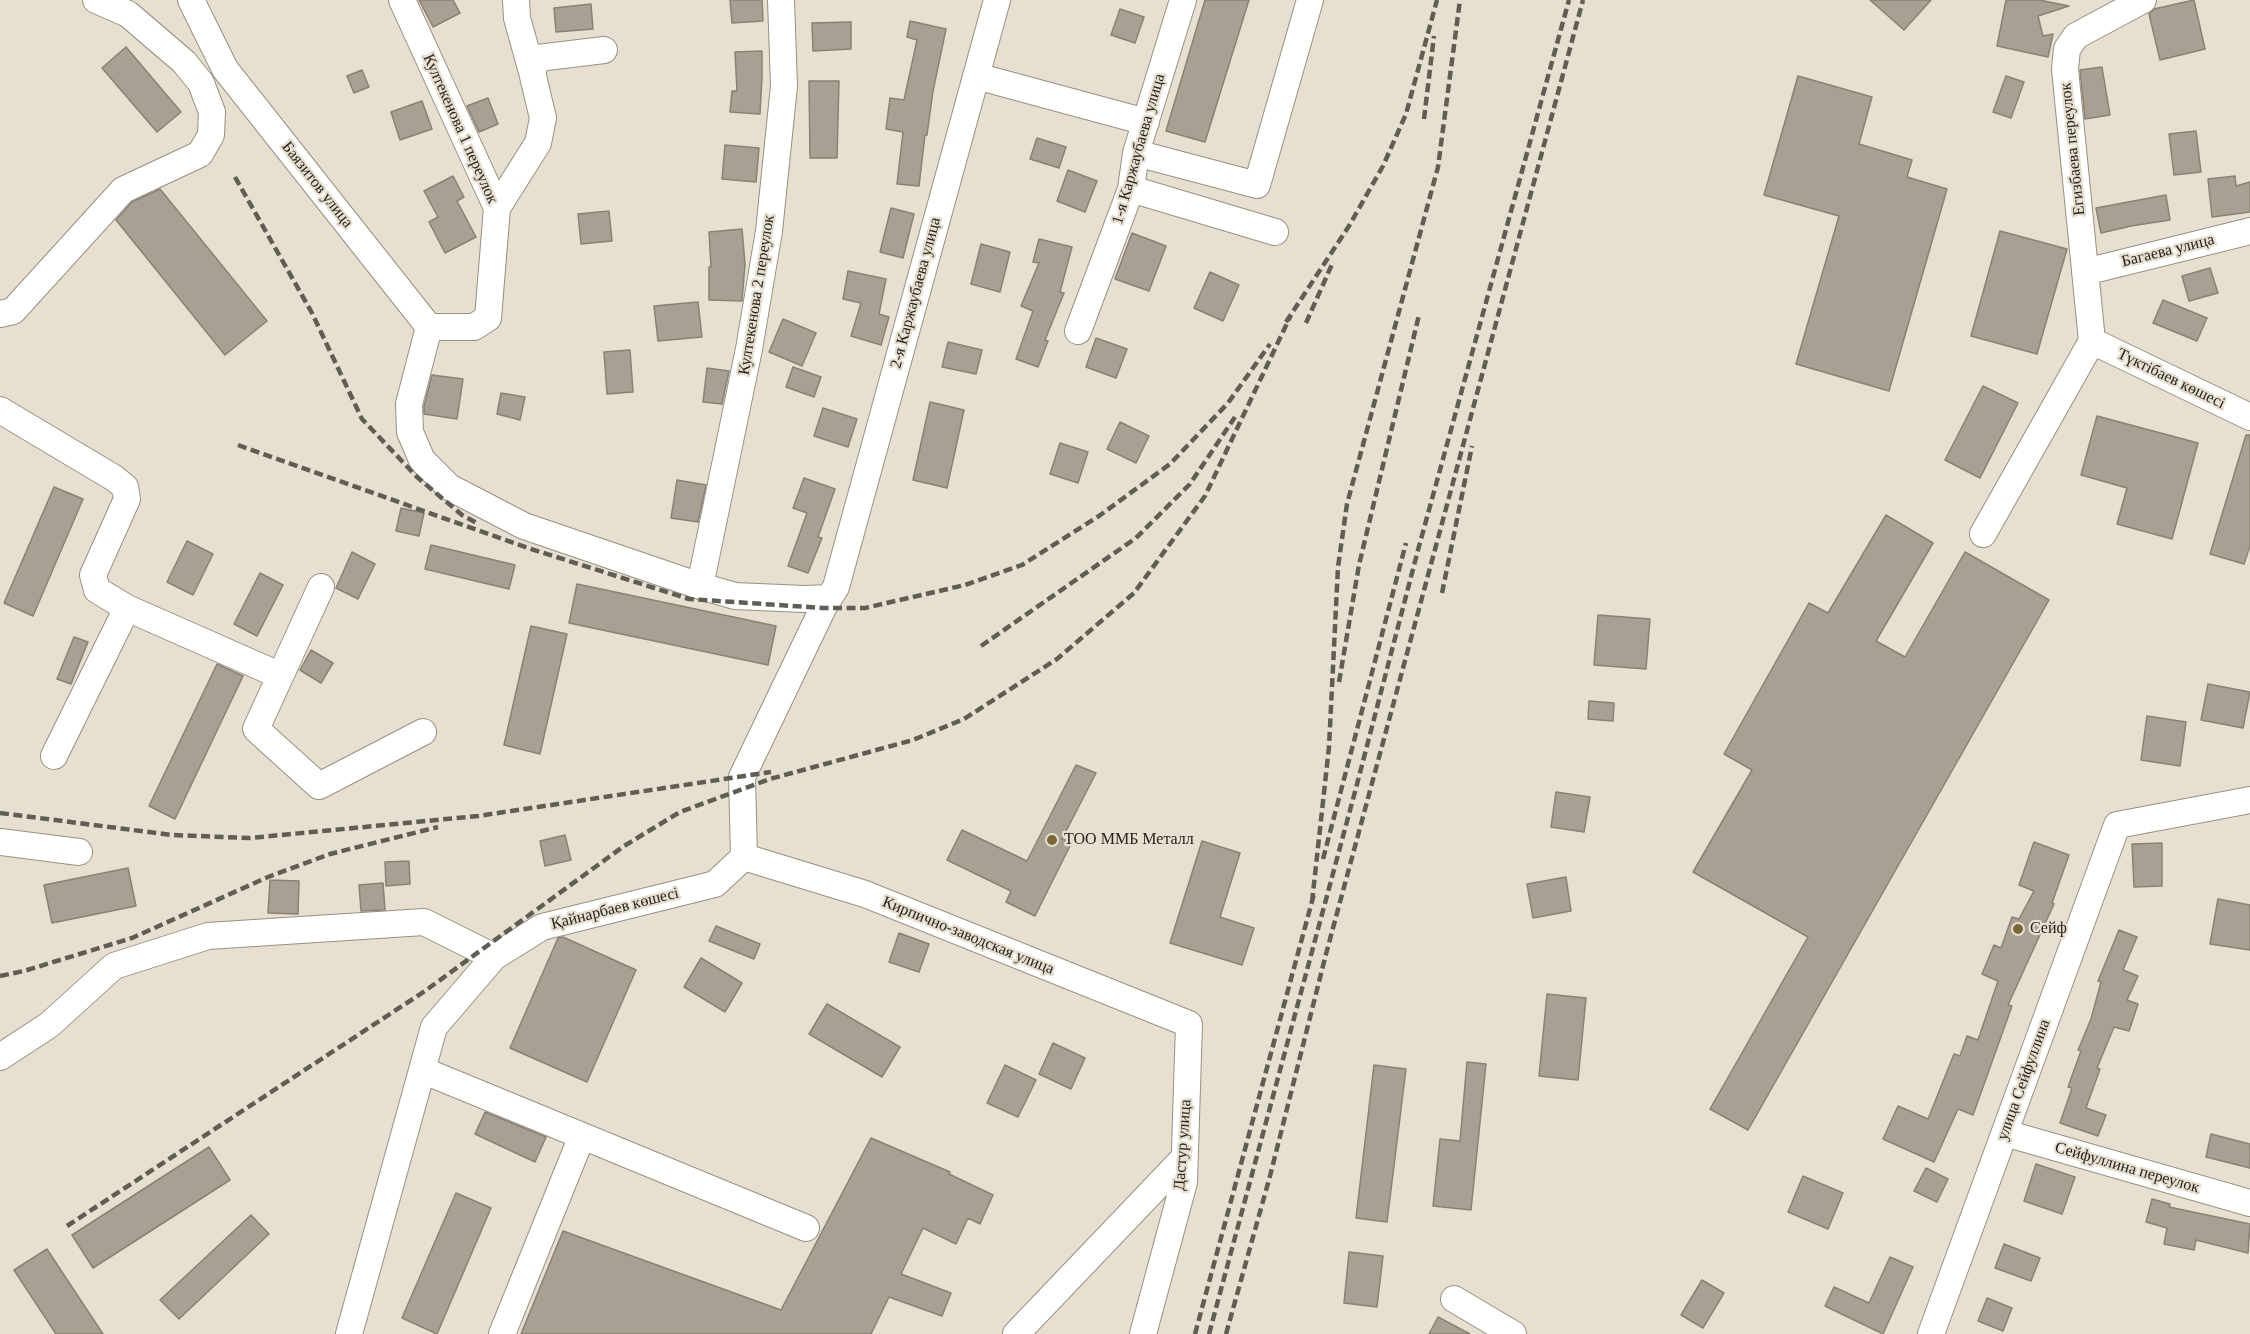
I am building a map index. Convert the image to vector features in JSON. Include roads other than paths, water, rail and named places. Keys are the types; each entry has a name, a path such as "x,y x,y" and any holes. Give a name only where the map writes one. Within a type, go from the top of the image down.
{"street":[{"path":"0,315 13,311 123,190 200,154 211,135 212,112 201,83 184,62 128,14 96,0"},
{"name":"Баязитов улица","path":"191,0 225,69 429,327"},
{"name":"Култекенова 1 переулок","path":"402,0 497,208 488,318 474,327 429,327"},
{"path":"497,208 538,143 543,118 517,18 516,0"},
{"name":"Култекенова 2 переулок","path":"700,586 749,349 769,231 784,86 781,0"},
{"name":"2-я Каржаубаева улица","path":"833,592 997,0"},
{"name":"1-я Каржаубаева улица","path":"1078,331 1131,189 1136,153 1183,0"},
{"path":"1136,153 1257,185 1310,0"},
{"name":"Егизбаева переулок","path":"2092,341 2065,69 2067,49 2076,36 2143,0"},
{"path":"532,72 538,58 604,50"},
{"path":"976,76 1146,122"},
{"path":"1131,189 1275,232"},
{"name":"Багаева улица","path":"2085,272 2250,231"},
{"path":"429,327 409,404 410,432 422,460 449,487 524,526 735,596 804,599 833,592"},
{"path":"1983,534 2092,341"},
{"name":"Түктібаев көшесі","path":"2092,341 2250,417"},
{"path":"2,416 114,478 125,487 127,499 93,575 97,590 127,608 279,675"},
{"path":"321,587 256,729 319,786 423,732"},
{"path":"744,857 742,777 833,592"},
{"path":"54,756 127,608"},
{"name":"улица Сейфуллина","path":"1931,1334 2117,825 2250,800"},
{"path":"0,842 79,852"},
{"name":"Қайнарбаев көшесі","path":"349,1334 434,1027 494,957 542,927 715,884 744,857"},
{"name":"Кирпично-заводская улица","path":"744,857 865,894 1189,1024"},
{"path":"0,1057 48,1025 114,966 208,936 424,922 494,957"},
{"name":"Дастур улица","path":"1143,1334 1184,1182 1189,1024"},
{"path":"422,1070 806,1228"},
{"name":"Сейфуллина переулок","path":"2005,1133 2250,1203"},
{"path":"502,1334 582,1136"},
{"path":"1016,1334 1184,1158"},
{"path":"1454,1299 1513,1334"}],"railway":[{"path":"1286,322 1349,226 1383,166 1406,114 1437,0"},
{"path":"1312,902 1329,747 1338,567 1347,504 1438,167 1460,0"},
{"path":"1209,1334 1418,550 1569,0"},
{"path":"1226,1334 1583,0"},
{"path":"1424,119 1434,36"},
{"path":"235,177 312,313 362,419 417,477 462,515 477,523"},
{"path":"1306,323 1333,262"},
{"path":"67,1226 425,991 624,846 680,812 770,779 913,740 964,719 1057,659 1134,593 1205,496 1291,315"},
{"path":"1339,682 1359,565 1419,315"},
{"path":"238,445 528,548 689,599 823,608 865,608 965,585 1022,565 1099,516 1170,464 1228,403 1270,344"},
{"path":"981,646 1136,538 1190,484 1235,417"},
{"path":"1442,593 1472,446"},
{"path":"1323,859 1406,543"},
{"path":"0,813 172,835 250,838 478,816 771,772"},
{"path":"0,976 24,971 132,938 268,877 330,854 438,827"},
{"path":"1195,1334 1314,894"}],"place":[{"name":"ТОО ММБ Металл","path":"1052,840"},
{"name":"Сейф","path":"2018,929"}]}
